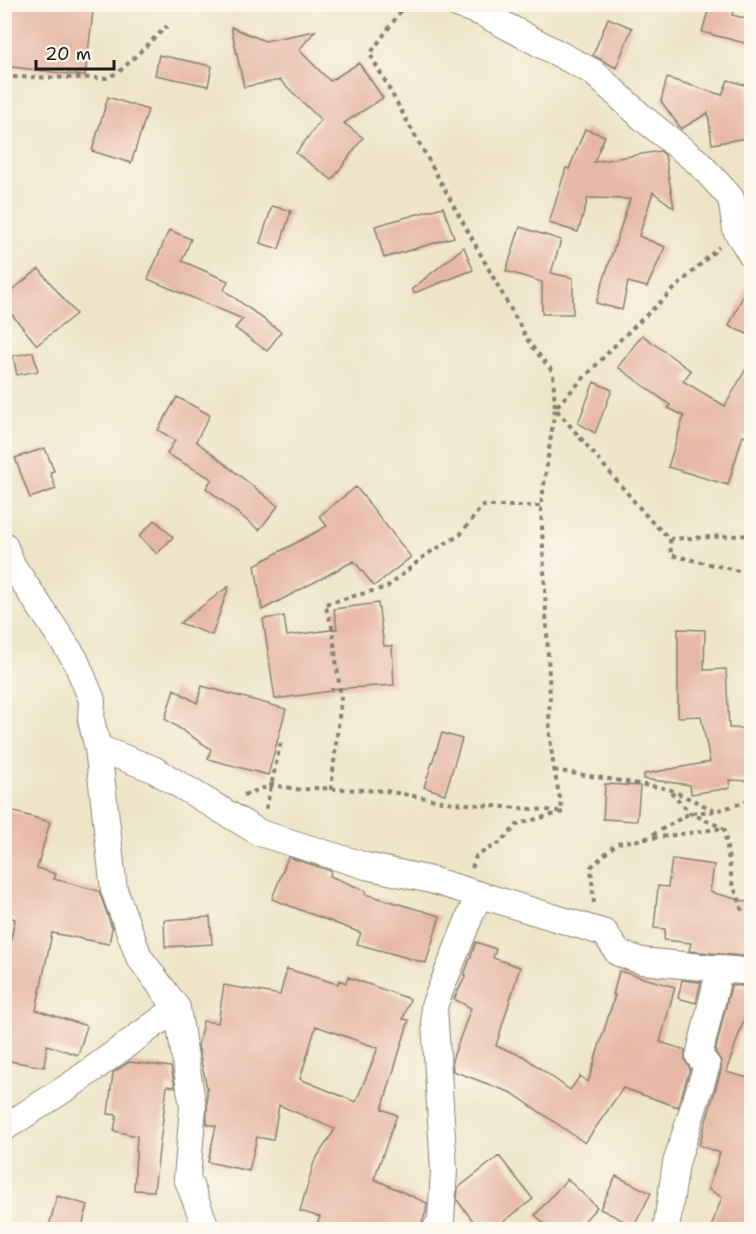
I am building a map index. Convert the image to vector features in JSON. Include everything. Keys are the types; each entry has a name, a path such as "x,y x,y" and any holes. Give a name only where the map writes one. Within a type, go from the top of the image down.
{"street":[{"path":"457,4 491,18 593,72 699,163 731,198 736,230 752,256"},
{"path":"4,545 12,565 75,659 92,700 91,720 98,748 114,891 139,957 177,1008 193,1107 187,1178 207,1230"},
{"path":"98,748 153,769 260,833 366,866 431,880 470,894 605,933 618,952 642,961 752,972"},
{"path":"435,1230 441,1220 445,1184 434,1006 470,894"},
{"path":"666,1230 676,1163 707,1065 699,1056 720,968"},
{"path":"4,1128 71,1085 177,1008"}],"path":[{"path":"406,4 370,54 530,344 553,372 555,408 541,506 549,673 548,725 563,812"},
{"path":"4,77 106,78 119,72 167,26"},
{"path":"555,408 623,337 736,230"},
{"path":"555,408 650,520 670,539 671,555 752,574"},
{"path":"331,790 341,699 332,627 325,604 387,587 427,554 460,535 482,506 541,506"},
{"path":"670,539 752,535"},
{"path":"260,833 281,741"},
{"path":"554,770 669,789 716,811"},
{"path":"212,806 272,785 302,790 315,788 386,791 453,803 563,812"},
{"path":"669,789 690,813 724,828"},
{"path":"641,841 690,813 716,811 752,800"},
{"path":"470,894 476,856 501,842 518,824 563,812"},
{"path":"596,907 592,897 591,867 617,843 724,828"},
{"path":"724,828 733,888 738,895 742,911"}],"building":[{"path":"4,4 94,4 85,76 4,66"},
{"path":"710,4 735,4 732,15 752,20 752,45 702,32"},
{"path":"608,18 632,28 616,68 593,55"},
{"path":"231,27 265,41 315,31 299,50 330,81 359,63 383,98 344,123 363,138 332,180 296,153 321,120 280,80 244,87"},
{"path":"159,55 212,66 208,86 155,75"},
{"path":"667,78 722,95 728,80 748,86 746,138 712,144 708,113 681,129 661,101"},
{"path":"108,97 148,110 131,163 92,151"},
{"path":"585,129 605,136 594,162 660,151 665,155 674,208 653,192 639,236 665,247 647,287 628,282 622,310 596,303 630,199 588,198 578,232 549,223 566,168 569,169"},
{"path":"272,206 291,211 279,249 260,243"},
{"path":"443,207 454,237 384,258 375,226"},
{"path":"520,227 561,240 551,273 573,278 573,314 542,314 542,282 506,271"},
{"path":"169,230 191,239 182,261 228,281 224,290 281,332 267,351 235,328 243,319 148,279"},
{"path":"464,247 473,270 414,293 412,289"},
{"path":"39,269 76,314 37,345 4,305 4,296"},
{"path":"752,276 752,336 729,326"},
{"path":"642,335 691,371 683,381 725,406 752,358 752,439 743,435 728,485 668,467 684,416 668,408 670,405 618,367"},
{"path":"33,352 38,371 17,375 13,356"},
{"path":"594,382 612,390 595,433 578,423"},
{"path":"177,397 210,415 196,441 278,506 259,530 206,488 212,479 167,454 175,440 158,430"},
{"path":"45,448 54,471 50,472 56,489 30,498 15,458"},
{"path":"356,487 411,557 374,586 354,561 262,610 255,565 327,526 319,516"},
{"path":"155,520 173,537 157,554 139,536"},
{"path":"229,586 212,635 180,623"},
{"path":"378,603 384,646 392,646 394,685 331,689 332,691 275,699 263,619 284,616 287,636 337,629 334,609"},
{"path":"678,629 705,630 704,670 726,669 729,728 752,729 752,781 729,780 730,788 691,794 690,785 644,779 644,774 710,762 701,716 678,717"},
{"path":"202,686 286,709 268,775 208,759 211,749 165,719 174,689 197,703"},
{"path":"442,733 462,739 445,794 424,787"},
{"path":"605,784 640,786 637,821 603,819"},
{"path":"8,810 50,822 37,868 56,874 54,879 99,891 112,928 109,944 52,933 36,1010 87,1026 78,1055 47,1045 44,1067 4,1060 4,1049 11,1028 4,1025 4,973 15,919 4,916 4,823"},
{"path":"288,857 331,871 330,876 366,891 365,894 440,916 426,963 357,944 361,933 272,899"},
{"path":"672,859 714,865 710,892 752,903 752,957 689,951 691,943 664,940 665,929 654,928 658,886 668,887"},
{"path":"210,917 212,944 165,947 164,920"},
{"path":"476,942 496,949 493,958 520,967 496,1046 523,1056 570,1090 580,1076 588,1082 615,995 613,995 619,971 675,987 660,1042 685,1050 685,1060 690,1069 678,1107 623,1088 585,1143 512,1093 453,1071 452,1060 471,1008 454,999 466,975 464,975"},
{"path":"287,969 338,984 339,980 346,983 348,977 410,999 403,1019 409,1020 382,1109 397,1115 374,1179 427,1203 419,1230 315,1230 320,1217 300,1211 314,1162 335,1129 279,1105 273,1140 257,1137 249,1171 208,1162 216,1126 207,1124 207,1088 198,1046 203,1021 218,1023 224,985 280,995","holes":["316,1026 378,1048 356,1102 300,1079"]},
{"path":"682,980 701,982 696,1003 678,998"},
{"path":"731,985 752,987 752,1019 745,1017 726,1072 752,1079 752,1230 710,1230 722,1197 708,1189 720,1153 699,1145 721,1070 721,1061 715,1052"},
{"path":"129,1062 171,1067 175,1087 167,1086 154,1191 134,1190 137,1136 114,1131 117,1115 108,1114 113,1073"},
{"path":"499,1156 533,1199 503,1222 489,1230 480,1230 457,1200 458,1188"},
{"path":"616,1176 651,1193 634,1226 600,1209"},
{"path":"567,1179 597,1207 576,1230 551,1230 535,1215"},
{"path":"57,1196 88,1205 81,1230 48,1230"}]}
